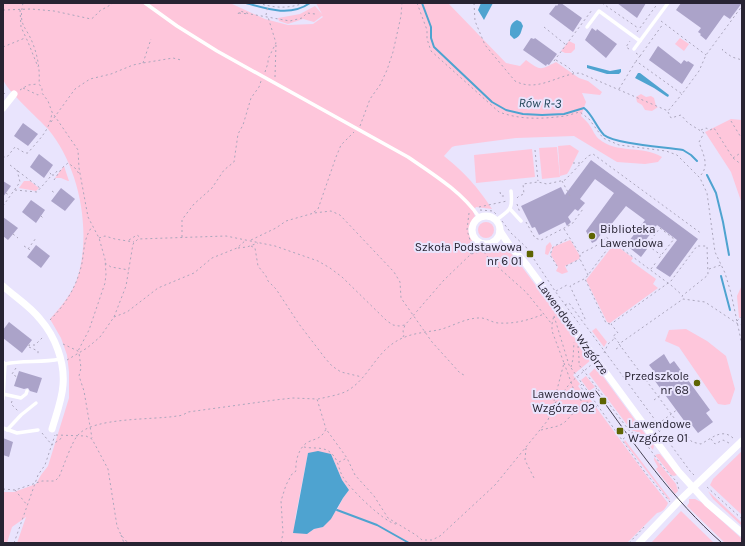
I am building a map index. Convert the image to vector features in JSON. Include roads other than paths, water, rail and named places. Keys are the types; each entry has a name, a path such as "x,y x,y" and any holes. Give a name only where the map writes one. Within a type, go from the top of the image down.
{"street":[{"path":"3,108 14,94"},
{"path":"480,217 488,216 499,219"},
{"name":"Lawendowe Wzgórze","path":"480,217 473,224 472,229 475,244 499,242 510,246"},
{"name":"Lawendowe Wzgórze","path":"499,219 500,231 510,246 526,264 660,448 707,503 742,533"},
{"path":"499,242 500,231"},
{"path":"3,286 40,319 64,360 63,385 52,430"},
{"path":"638,543 742,441"}],"lane":[{"path":"145,3 198,40 424,168 452,189 474,209 480,217"},
{"path":"634,49 668,3"},
{"path":"587,27 598,11 640,42"},
{"path":"499,219 510,209 512,201 511,192"},
{"path":"510,209 523,220"},
{"path":"3,399 4,363 64,360"},
{"path":"3,394 21,398 27,391"},
{"path":"5,429 36,403"},
{"path":"5,429 17,433 36,430"}],"water":[{"path":"481,3 493,3 484,20 478,10"},
{"path":"517,20 521,22 523,26 519,35 514,39 510,35 510,28"},
{"path":"587,65 610,71 621,69 621,72 619,74 607,74 587,68"},
{"path":"638,73 669,95 668,97 635,78"},
{"path":"318,451 331,454 342,480 349,490 331,519 323,527 314,529 307,534 293,533 308,453"}],"waterway":[{"path":"246,3 286,11 295,10 310,3"},
{"name":"Rów R-3","path":"422,3 431,27 431,38 434,47 492,102 506,110 523,114 564,114 584,108 590,114 601,132 610,138 629,143 683,150 697,161"},
{"name":"Rów R-3","path":"707,175 716,193 729,255"},
{"name":"Rów R-3","path":"721,276 730,310"},
{"path":"337,510 377,525 409,543"}],"tram line":[{"path":"596,391 670,490 722,543"}],"place":[{"name":"Biblioteka Lawendowa","path":"592,236"},
{"name":"Szkoła Podstawowa nr 6 01","path":"530,254"},
{"name":"Przedszkole nr 68","path":"697,383"},
{"name":"Lawendowe Wzgórze 02","path":"603,401"},
{"name":"Lawendowe Wzgórze 01","path":"620,431"}]}
